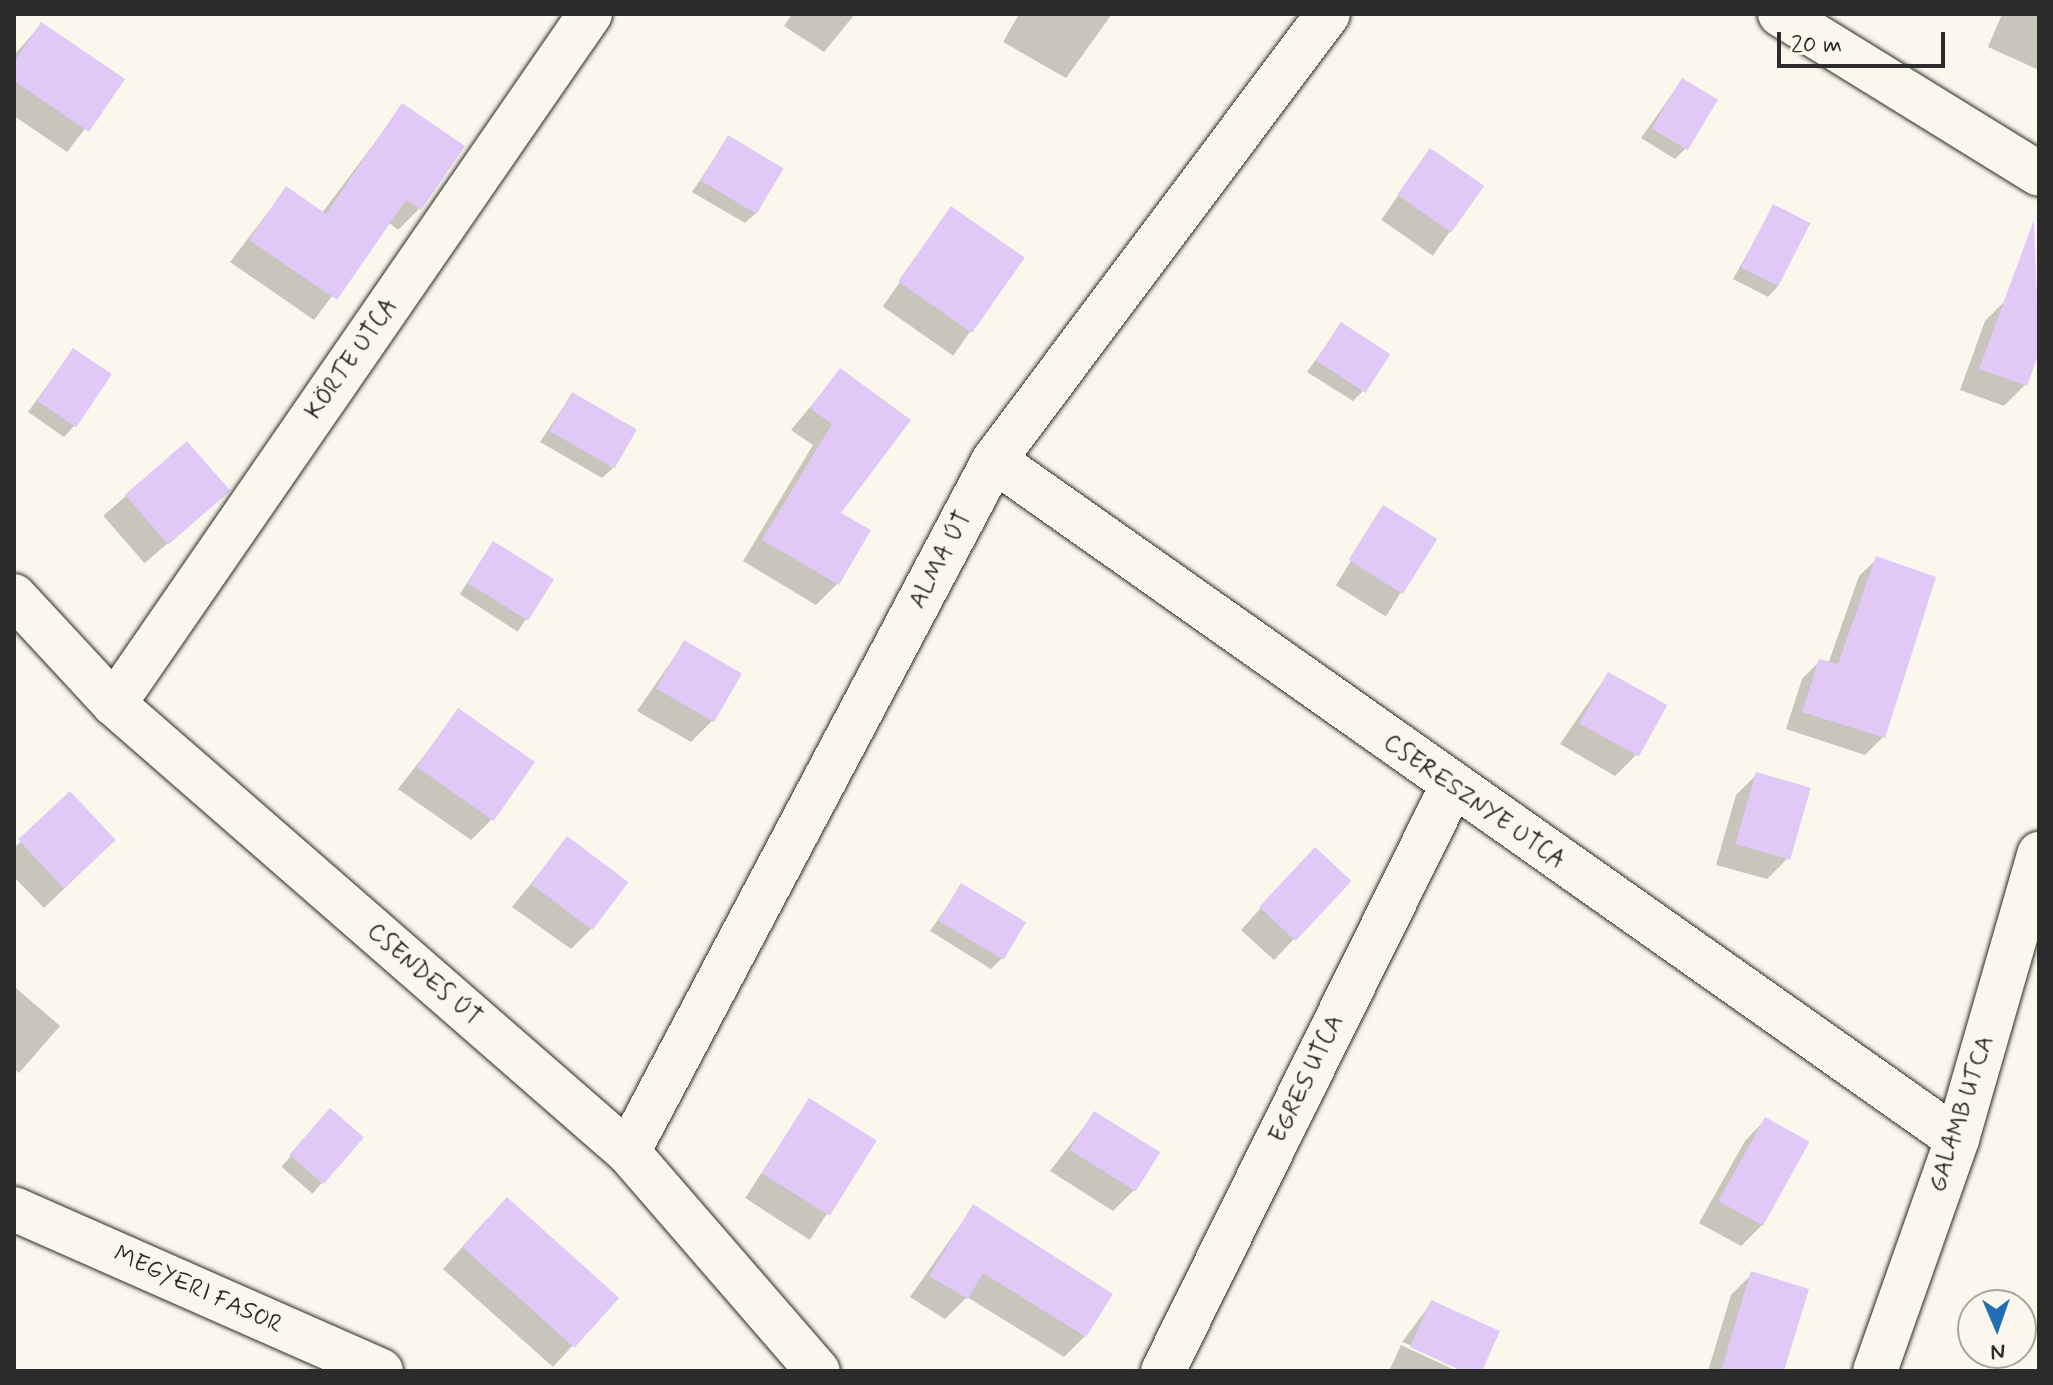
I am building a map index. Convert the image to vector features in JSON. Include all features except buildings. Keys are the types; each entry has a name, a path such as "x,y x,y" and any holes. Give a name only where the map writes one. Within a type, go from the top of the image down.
{"street":[{"name":"KÖRTE UTCA","path":"114,704 590,14"},
{"name":"ALMA ÚT","path":"628,1152 994,460 1328,14"},
{"path":"1780,14 2039,174"},
{"name":"CSERESZNYE UTCA","path":"994,460 1452,786 1957,1139"},
{"name":"CSENDES ÚT","path":"14,596 114,704 628,1152 818,1371"},
{"name":"EGRES UTCA","path":"1163,1371 1452,786"},
{"name":"GALAMB UTCA","path":"1875,1371 1957,1139 2039,854"},
{"name":"MEGYERI FASOR","path":"14,1209 381,1371"}]}
